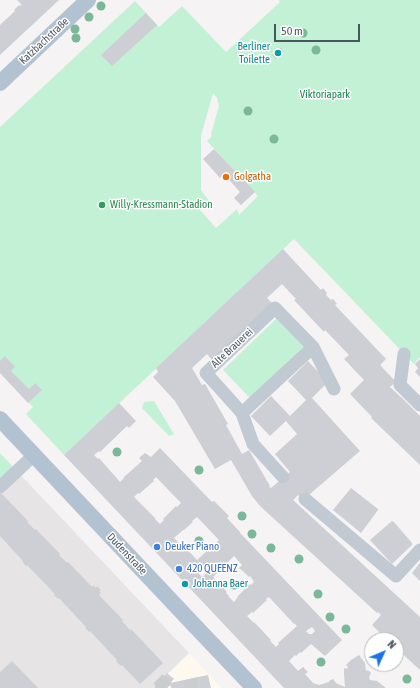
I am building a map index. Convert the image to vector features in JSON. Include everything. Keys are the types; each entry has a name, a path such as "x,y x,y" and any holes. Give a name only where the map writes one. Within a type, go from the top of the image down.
{"main road":[{"name":"Katzbachstraße","path":"0,83 88,0"},
{"name":"Dudenstraße","path":"0,419 254,688"}],"street":[{"name":"Alte Brauerei","path":"242,413 206,373 275,308 312,347 334,389"},
{"path":"283,477 253,444 242,413 312,347"},
{"path":"404,354 400,385 420,405"},
{"path":"0,488 34,455"},
{"path":"304,499 398,579 420,550"}],"shaded area":[{"path":"15,469 189,653 153,688 0,688 0,484"},
{"path":"189,653 222,688 153,688 167,673"}],"green space":[{"name":"Viktoriapark","path":"279,0 420,0 420,357 414,364 294,239 64,455 26,414 33,407 0,373 0,127 135,1 159,27 182,6 226,52 280,2","holes":["213,93 217,98 219,106 211,134 212,136 207,141 258,196 239,215 237,209 216,228 200,210 209,201 201,190 201,136"]},
{"path":"277,318 304,346 250,398 223,370"},
{"path":"154,401 174,434 169,436 142,408 144,402"},
{"path":"0,453 15,469 0,484"}],"building":[{"path":"17,0 59,0 0,55 0,25 15,11 14,10 18,6 22,5"},
{"path":"146,13 157,25 112,66 101,55"},
{"name":"Berliner Toilette","path":"280,47 284,52 276,59 272,55"},
{"path":"214,149 255,192 241,205 234,198 240,192 224,174 220,178 203,159"},
{"path":"283,249 321,290 323,288 327,293 326,295 331,300 333,299 337,304 335,305 386,359 380,365 396,382 390,387 420,416 420,465 371,418 372,417 350,394 364,380 344,359 349,355 325,330 324,332 294,300 296,299 282,284 267,298 273,304 213,361 207,354 192,368 202,385 205,384 228,424 226,425 242,454 249,450 270,486 269,487 271,488 290,472 275,454 297,434 286,421 270,436 251,416 271,396 290,416 306,400 288,381 308,361 328,382 312,398 360,451 303,500 298,495 293,500 420,617 420,670 404,655 404,632 379,632 372,625 381,615 260,506 252,496 231,460 215,469 175,401 153,377 158,372 156,368"},
{"path":"5,356 15,367 11,371 29,389 35,383 42,390 28,403 0,373 0,361"},
{"path":"420,359 420,377 415,372 418,368 415,364"},
{"path":"119,403 136,421 129,428 127,426 100,452 99,451 94,455 98,459 99,458 120,482 142,461 139,458 145,453 151,457 160,448 212,502 214,501 229,516 227,518 240,533 342,640 325,656 311,644 301,653 300,652 296,656 295,655 289,661 298,671 303,667 308,672 305,674 313,683 319,685 333,679 336,683 345,687 344,668 347,669 348,667 346,665 359,655 364,662 364,672 371,673 369,677 370,680 377,681 386,688 284,688 64,455","holes":["156,477 181,503 177,507 176,506 160,524 134,497 154,481 153,480","197,517 219,540 197,560 174,538 193,522 192,521","234,556 242,565 239,568 249,577 250,576 254,582 251,585 250,584 234,602 213,577","203,565 209,571 202,577 197,571","269,597 297,626 278,643 279,644 276,647 247,616 252,612 253,613 267,600 266,599","312,627 315,631 312,634 309,634 306,631"]},
{"path":"351,488 378,509 361,533 333,510"},
{"path":"1,493 67,563 68,562 92,587 93,585 96,588 97,586 101,590 99,591 101,593 99,595 123,620 122,621 130,630 131,629 163,663 140,684 122,665 121,666 116,661 117,660 90,631 89,632 85,628 86,627 59,598 58,599 54,595 55,594 27,565 26,566 0,536"},
{"path":"392,521 412,543 412,545 392,564 370,540"},
{"path":"420,563 420,581 412,573"},
{"path":"12,661 38,688 0,688 0,672"},
{"path":"167,673 174,679 165,688 155,688 154,687"},
{"path":"208,675 211,688 171,688 170,683"}],"tunnel":[{"path":"158,688 170,676"},
{"path":"190,679 192,688"}],"place":[{"name":"Berliner Toilette","path":"278,53"},
{"name":"Golgatha","path":"226,177"},
{"name":"Willy-Kressmann-Stadion","path":"102,205"},
{"name":"Deuker Piano","path":"157,547"},
{"name":"420 QUEENZ","path":"179,569"},
{"name":"Johanna Baer","path":"185,584"}]}
